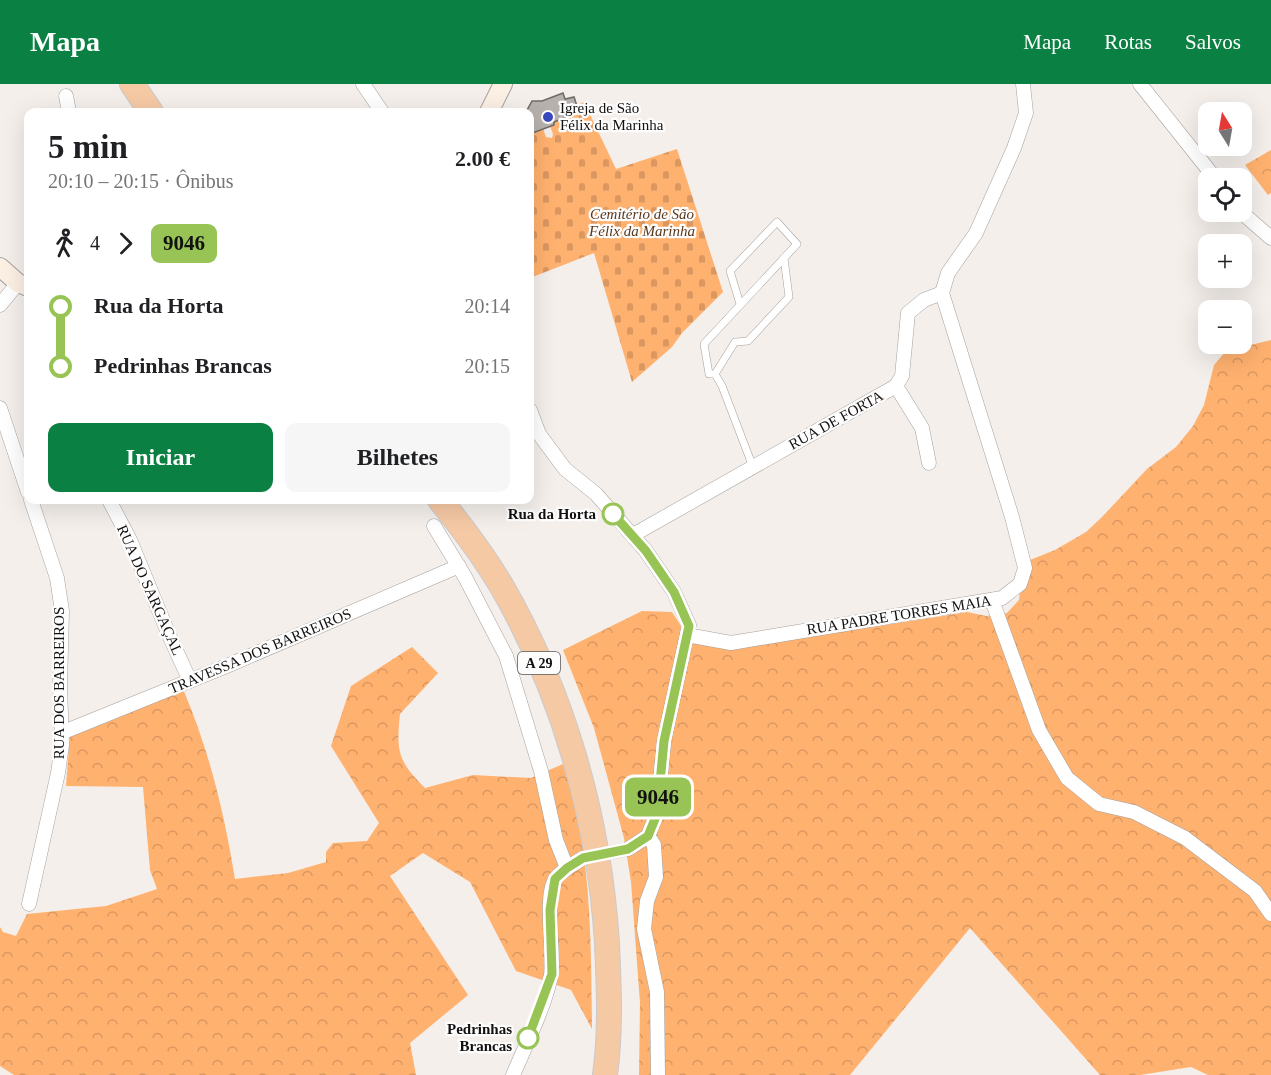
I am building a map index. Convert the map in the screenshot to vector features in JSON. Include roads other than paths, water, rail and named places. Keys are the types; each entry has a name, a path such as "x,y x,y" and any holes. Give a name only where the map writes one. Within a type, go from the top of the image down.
{"highway":[{"path":"114,84 129,108"},
{"path":"132,84 148,108"},
{"name":"A 29","path":"443,504 501,585 536,654 576,762 590,814 603,893 609,984 608,1055 605,1075"},
{"name":"A 29","path":"464,504 515,579 550,648 577,712 604,800 620,892 625,981 622,1075"}],"main road":[{"path":"491,108 503,84"},
{"path":"0,267 23,285"}],"street":[{"path":"363,84 379,108"},
{"path":"1140,84 1207,168"},
{"path":"942,293 948,273 976,233 1014,148 1026,113 1025,85"},
{"path":"66,96 68,108"},
{"path":"1252,222 1271,238"},
{"path":"0,305 23,285"},
{"name":"RUA DE FORTA","path":"633,535 896,386 902,376 908,313 924,300 942,293"},
{"name":"RUA PADRE TORRES MAIA","path":"687,634 731,643 1002,598 1020,585 1025,568 1012,517 942,293"},
{"path":"896,386 922,428 929,463"},
{"path":"0,408 24,480"},
{"path":"534,421 539,434 565,469 596,495 633,535 674,592 689,626 664,741 657,814 648,836 628,849"},
{"name":"RUA DOS BARREIROS","path":"29,904 58,773 61,733 62,611 57,578 32,504"},
{"name":"RUA DO SARGAÇAL","path":"111,504 130,540 190,681"},
{"path":"435,526 459,566 506,656 541,771 556,840 567,868"},
{"name":"TRAVESSA DOS BARREIROS","path":"61,733 190,681 459,566"},
{"path":"992,600 1039,730 1067,778 1099,804 1134,812 1185,838 1255,891 1271,914"},
{"path":"648,836 654,845 656,877 647,901 644,929 657,992 658,1075"},
{"path":"513,1075 552,974 550,910 555,879 583,858"}],"lane":[{"path":"715,374 709,374 704,344 797,244 777,222 730,271 740,304"},
{"path":"715,374 735,342 748,341 789,297 784,258"},
{"path":"715,374 722,386 753,467"}],"tunnel":[{"path":"591,857 628,849"}],"place":[{"name":"Igreja de São Félix da Marinha","path":"548,117"},
{"name":"Rua da Horta","path":"613,514"},
{"name":"Pedrinhas Brancas","path":"528,1038"}],"park label":[{"name":"Cemitério de São Félix da Marinha","path":"642,222"}]}
